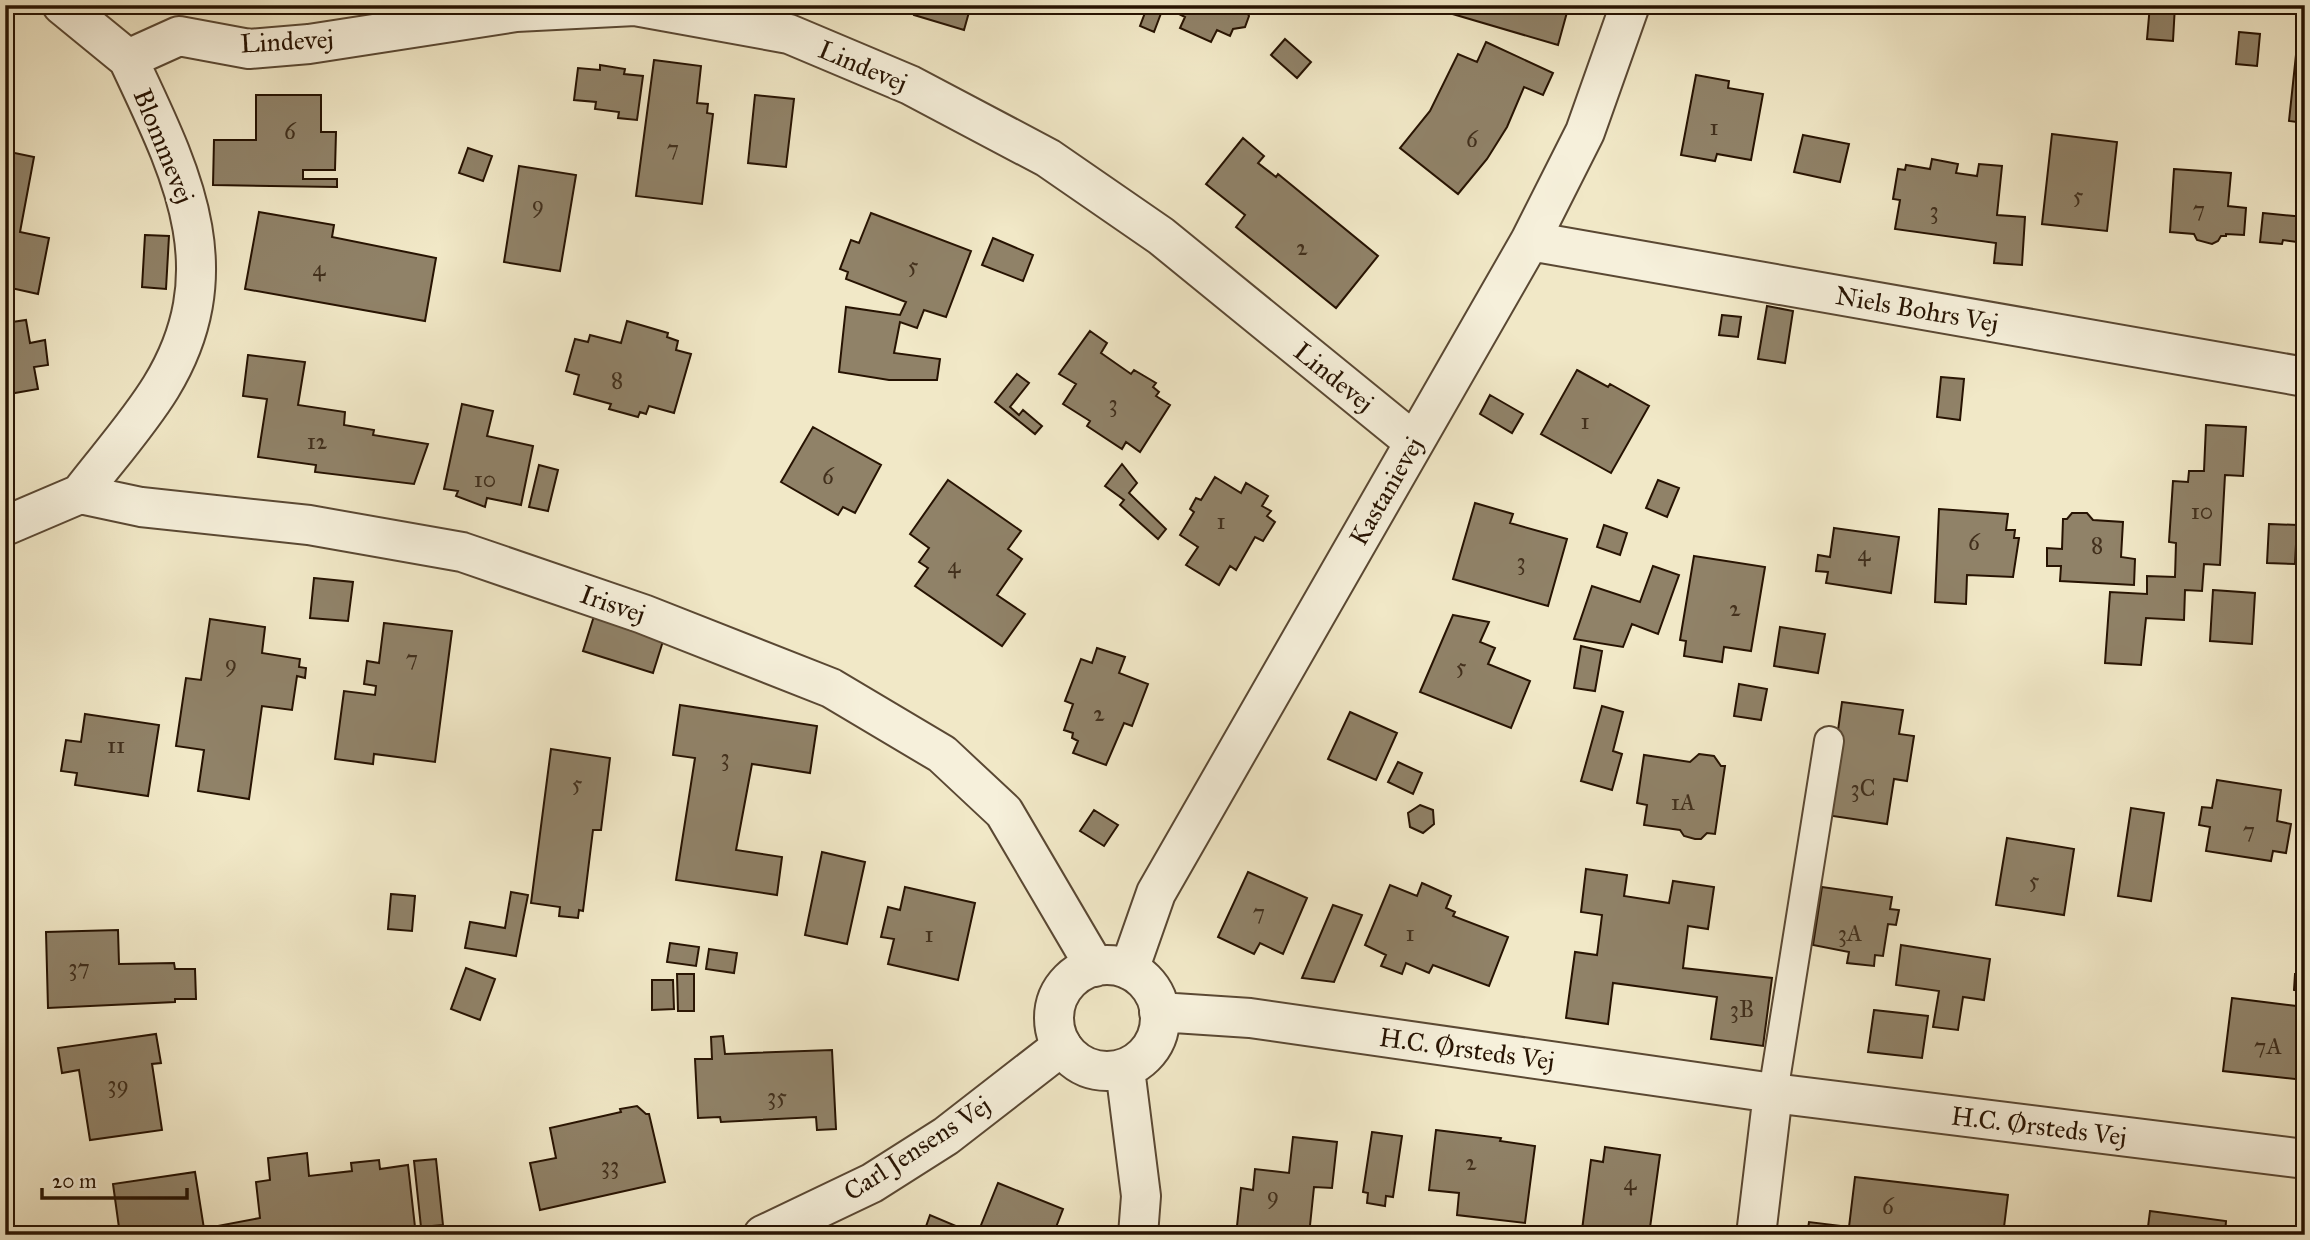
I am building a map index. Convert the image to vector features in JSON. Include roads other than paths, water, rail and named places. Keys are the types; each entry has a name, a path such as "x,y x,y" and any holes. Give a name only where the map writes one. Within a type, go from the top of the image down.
{"street":[{"path":"62,5 128,59"},
{"name":"Kastanievej","path":"1112,968 1530,241 1585,132 1630,5"},
{"name":"Lindevej","path":"128,59 179,36 249,48 309,44 516,12 635,6 789,34 910,85 1048,158 1161,236 1415,442"},
{"name":"Blommevej","path":"80,494 161,387 187,331 197,281 191,212 171,151 128,59"},
{"name":"Niels Bohrs Vej","path":"1530,241 2305,377"},
{"path":"5,526 80,494"},
{"name":"Irisvej","path":"80,494 141,507 309,525 462,552 643,614 831,688 942,754 1004,811 1112,968"},
{"path":"1112,968 1150,987 1159,1012 1159,1030 1152,1046 1141,1060 1125,1069 1108,1071 1090,1068 1074,1060 1062,1046 1055,1023 1058,998 1067,984 1079,973 1112,968"},
{"name":"H.C. Ørsteds Vej","path":"1159,1012 1250,1018 1773,1093 2305,1159"},
{"name":"Carl Jensens Vej","path":"763,1235 872,1183 936,1143 1062,1046"},
{"path":"1125,1069 1141,1196 1138,1235"},
{"path":"1756,1235 1773,1093"}],"lane":[{"path":"1773,1093 1829,741"}]}
